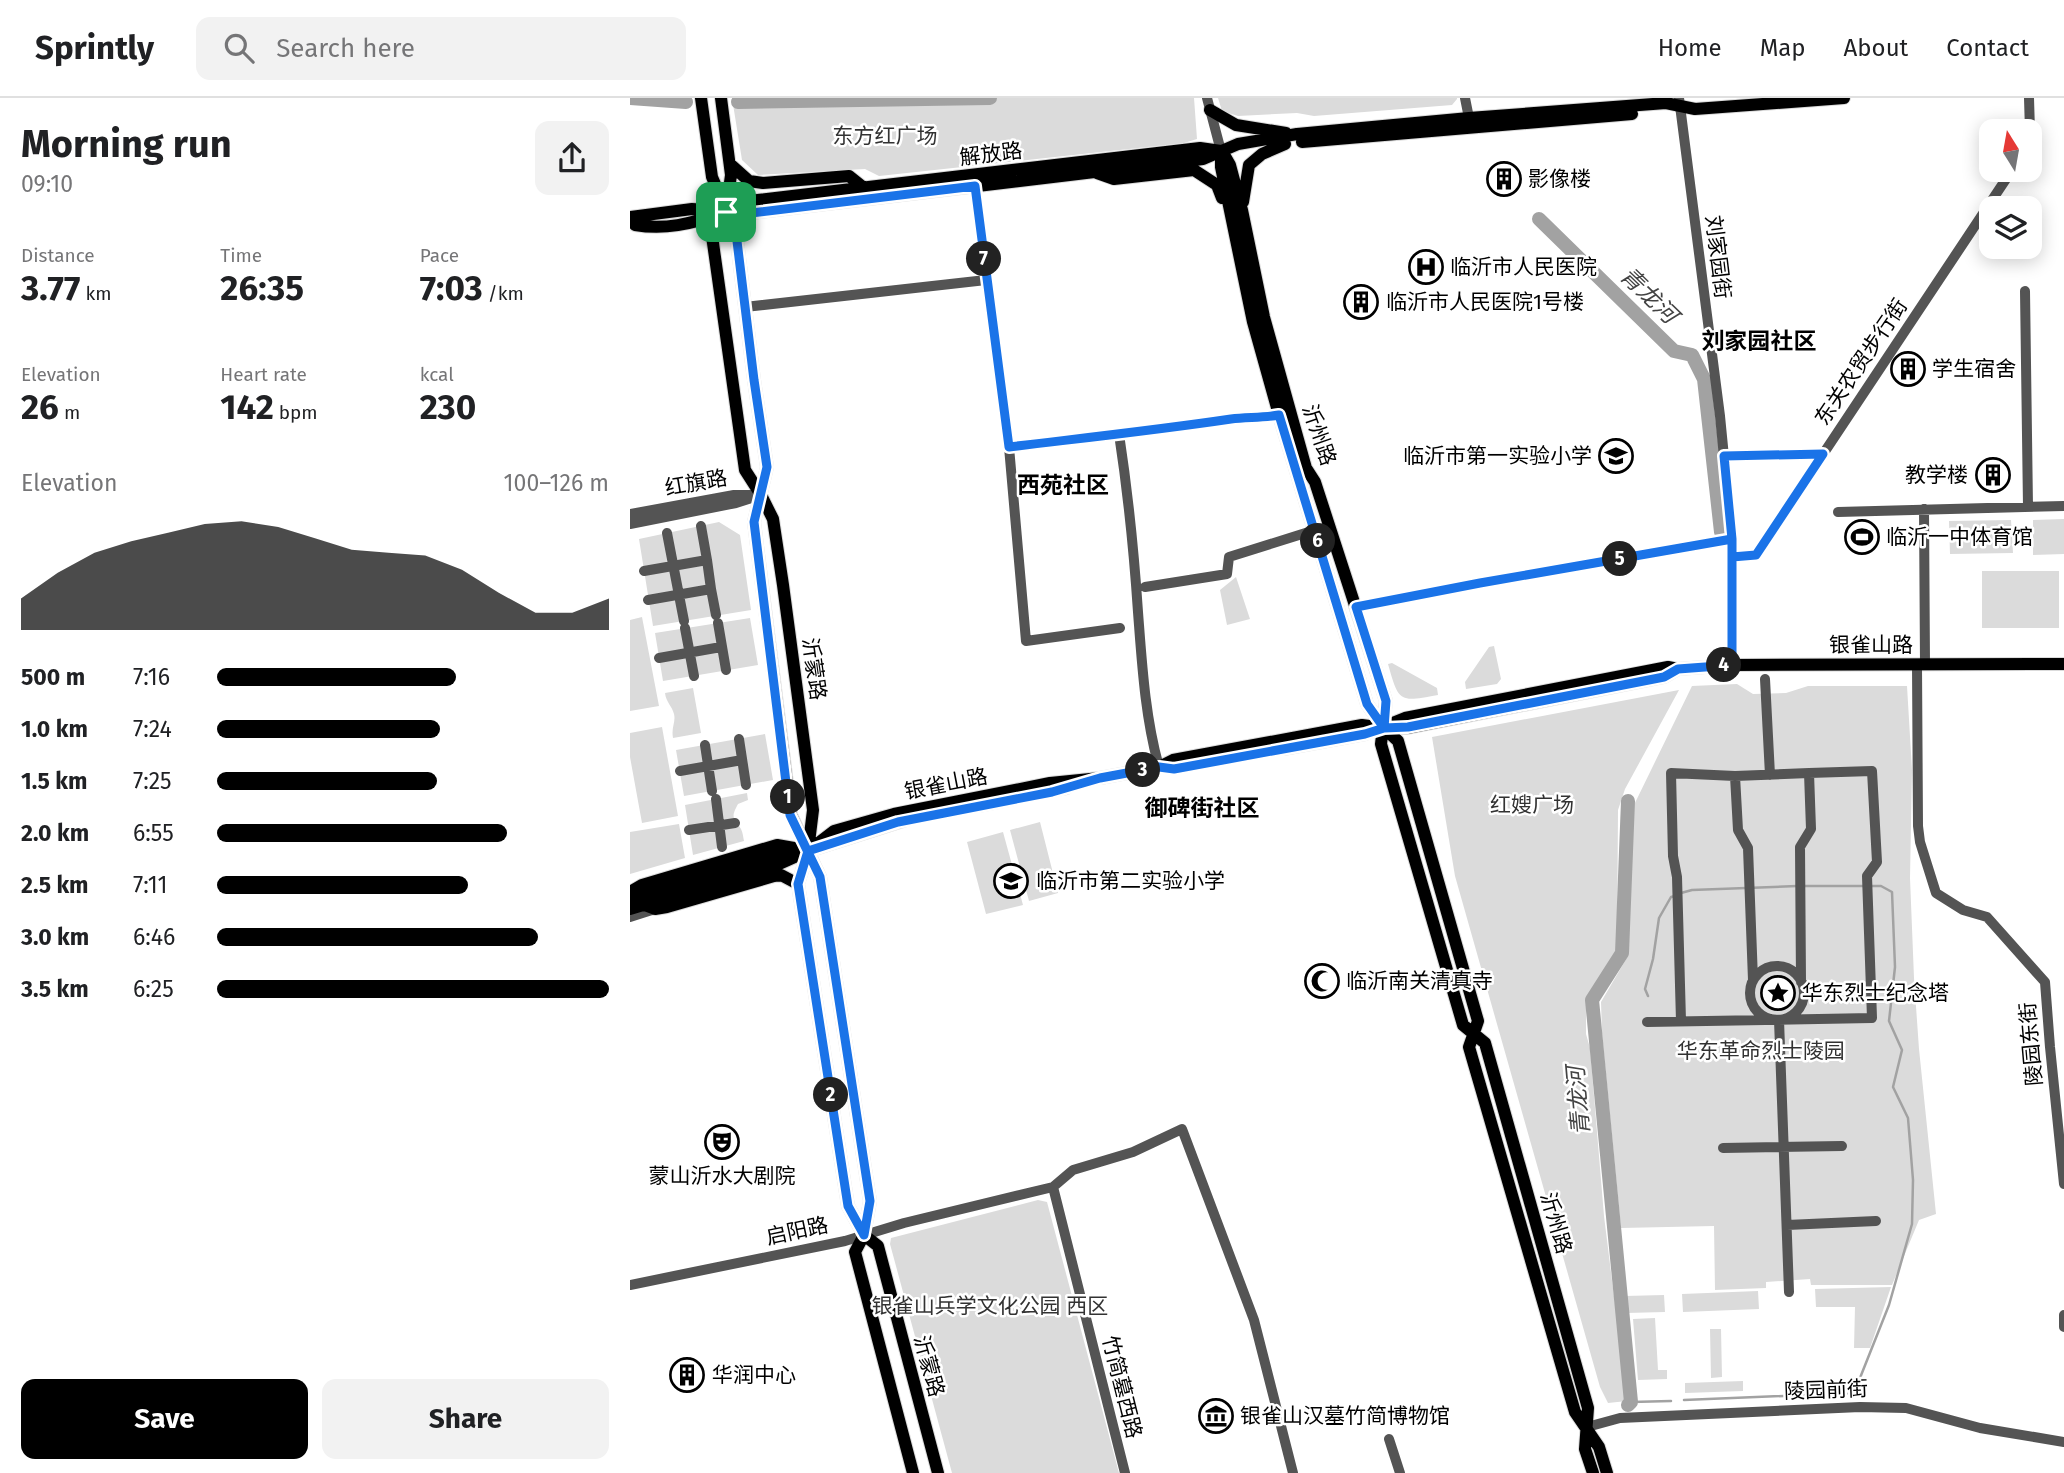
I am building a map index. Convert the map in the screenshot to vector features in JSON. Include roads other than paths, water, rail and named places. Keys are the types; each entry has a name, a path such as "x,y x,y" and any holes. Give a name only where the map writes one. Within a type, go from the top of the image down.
{"main road":[{"name":"沂蒙路","path":"701,98 712,177 736,233 767,467 754,522 790,815 820,877 870,1201 864,1235 855,1252 913,1473"},
{"name":"沂蒙路","path":"721,98 731,175 726,212 712,236 745,470 773,519 813,810 808,851 798,884 848,1206 864,1235 878,1246 937,1473"},
{"name":"解放路","path":"632,222 692,209 751,213 1203,159 1238,144 1297,135 1469,118 1730,98"},
{"name":"解放路","path":"1679,102 1695,109 1844,98"},
{"name":"解放路","path":"726,212 749,201 1200,148 1240,151 1285,144 1667,111 1679,102"},
{"path":"1208,104 1236,125 1297,135"},
{"path":"1242,210 1249,164 1262,154 1285,144"},
{"name":"沂州路","path":"1222,151 1230,165 1242,210 1264,317 1294,425 1386,701 1381,744 1463,1025 1485,1044 1588,1408 1586,1449 1593,1473"},
{"name":"沂州路","path":"1222,151 1221,167 1253,322 1279,415 1367,704 1384,728"},
{"path":"730,164 748,181 763,183 849,176 864,188"},
{"path":"1093,171 1114,179 1194,170 1217,186 1231,219"},
{"name":"银雀山路","path":"630,909 650,907 898,822 1052,792 1100,778 1159,767 1173,761 1363,725 1408,727 1664,677 1678,669 1732,665 2064,664"},
{"path":"634,889 777,845 808,851"},
{"name":"银雀山路","path":"630,899 778,854 808,851"},
{"path":"650,907 667,907 774,876 781,875 798,884"},
{"name":"沂州路","path":"1587,1427 1599,1447 1606,1473"}],"street":[{"path":"1465,98 1469,118"},
{"path":"2029,98 2030,119"},
{"name":"刘家园街","path":"1679,102 1732,539 1732,665"},
{"name":"沂州路","path":"1208,104 1222,151"},
{"name":"东关农贸步行街","path":"1732,557 1756,555 2004,182"},
{"path":"975,186 1009,447 1026,641 1120,628"},
{"path":"745,307 986,280"},
{"path":"2025,291 2028,507"},
{"path":"1009,447 1279,415"},
{"path":"1119,434 1129,502 1147,708 1159,767"},
{"path":"1724,456 1823,454"},
{"name":"红旗路","path":"630,514 734,495 761,495"},
{"name":"红旗路","path":"630,524 736,503 761,495"},
{"path":"1838,512 2064,506"},
{"name":"陵园东街","path":"1924,509 1918,826 1920,842 1936,893 1963,910 1987,917 2045,982 2064,1184"},
{"path":"701,526 726,670"},
{"path":"1145,587 1227,574 1229,557 1315,530"},
{"path":"667,533 694,676"},
{"path":"1356,607 1732,539"},
{"path":"644,571 707,560"},
{"path":"648,600 711,589"},
{"path":"659,658 721,647"},
{"path":"1765,679 1770,775"},
{"path":"739,739 747,785"},
{"path":"705,745 722,847"},
{"path":"680,771 742,760"},
{"path":"1647,1022 1872,1018 1867,877 1877,862 1872,771 1735,776 1671,773 1681,1021"},
{"path":"1735,776 1738,830 1748,848 1753,980 1749,996 1756,1011 1769,1020 1779,1020 1794,1014 1800,1008 1804,990 1801,982 1800,847 1811,828 1810,774"},
{"path":"689,830 735,823"},
{"path":"630,917 650,907"},
{"path":"1753,980 1773,966 1790,970 1801,982"},
{"path":"1779,1020 1788,1292"},
{"path":"1053,1187 1073,1170 1133,1152 1182,1129 1254,1320 1293,1473"},
{"path":"1723,1147 1842,1146"},
{"name":"启阳路","path":"630,1285 841,1242 904,1223 1053,1187"},
{"name":"竹简墓西路","path":"1053,1187 1125,1473"},
{"path":"1787,1225 1876,1222"},
{"path":"2064,1315 2064,1327"},
{"name":"陵园前街","path":"1587,1427 1620,1418 1860,1407 1906,1408 1980,1428 2064,1442"},
{"path":"1390,1439 1400,1473"}],"waterway":[{"name":"青龙河","path":"630,98 686,102"},
{"name":"青龙河","path":"738,102 990,98"},
{"name":"青龙河","path":"1539,219 1674,351 1692,355 1704,379 1721,532"},
{"name":"青龙河","path":"1628,801 1622,953 1592,1000 1631,1402 1628,1405"},
{"path":"1681,893 1692,890 1797,886"},
{"path":"1803,886 1863,886"},
{"path":"1684,1400 1854,1393 1889,1305 1912,1224 1913,1180 1908,1118 1893,1087 1902,1050 1889,1021 1895,967 1892,892 1881,886 1870,886"},
{"path":"1648,996 1645,989 1659,918 1671,897 1675,896"},
{"path":"1631,1402 1671,1401"}],"place":[{"name":"影像楼","path":"1504,179"},
{"name":"临沂市人民医院","path":"1426,267"},
{"name":"临沂市人民医院1号楼","path":"1361,302"},
{"name":"学生宿舍","path":"1908,369"},
{"name":"临沂市第一实验小学","path":"1616,456"},
{"name":"教学楼","path":"1993,475"},
{"name":"临沂一中体育馆","path":"1862,537"},
{"name":"临沂市第二实验小学","path":"1011,881"},
{"name":"临沂南关清真寺","path":"1322,981"},
{"name":"华东烈士纪念塔","path":"1778,993"},
{"name":"蒙山沂水大剧院","path":"722,1142"},
{"name":"华润中心","path":"687,1375"},
{"name":"银雀山汉墓竹简博物馆","path":"1216,1416"}],"district":[{"name":"刘家园社区","path":"1759,341"},
{"name":"西苑社区","path":"1063,485"},
{"name":"御碑街社区","path":"1202,808"}],"park label":[{"name":"东方红广场","path":"885,136"},
{"name":"红嫂广场","path":"1532,805"},
{"name":"华东革命烈士陵园","path":"1761,1051"},
{"name":"银雀山兵学文化公园 西区","path":"990,1306"}]}
